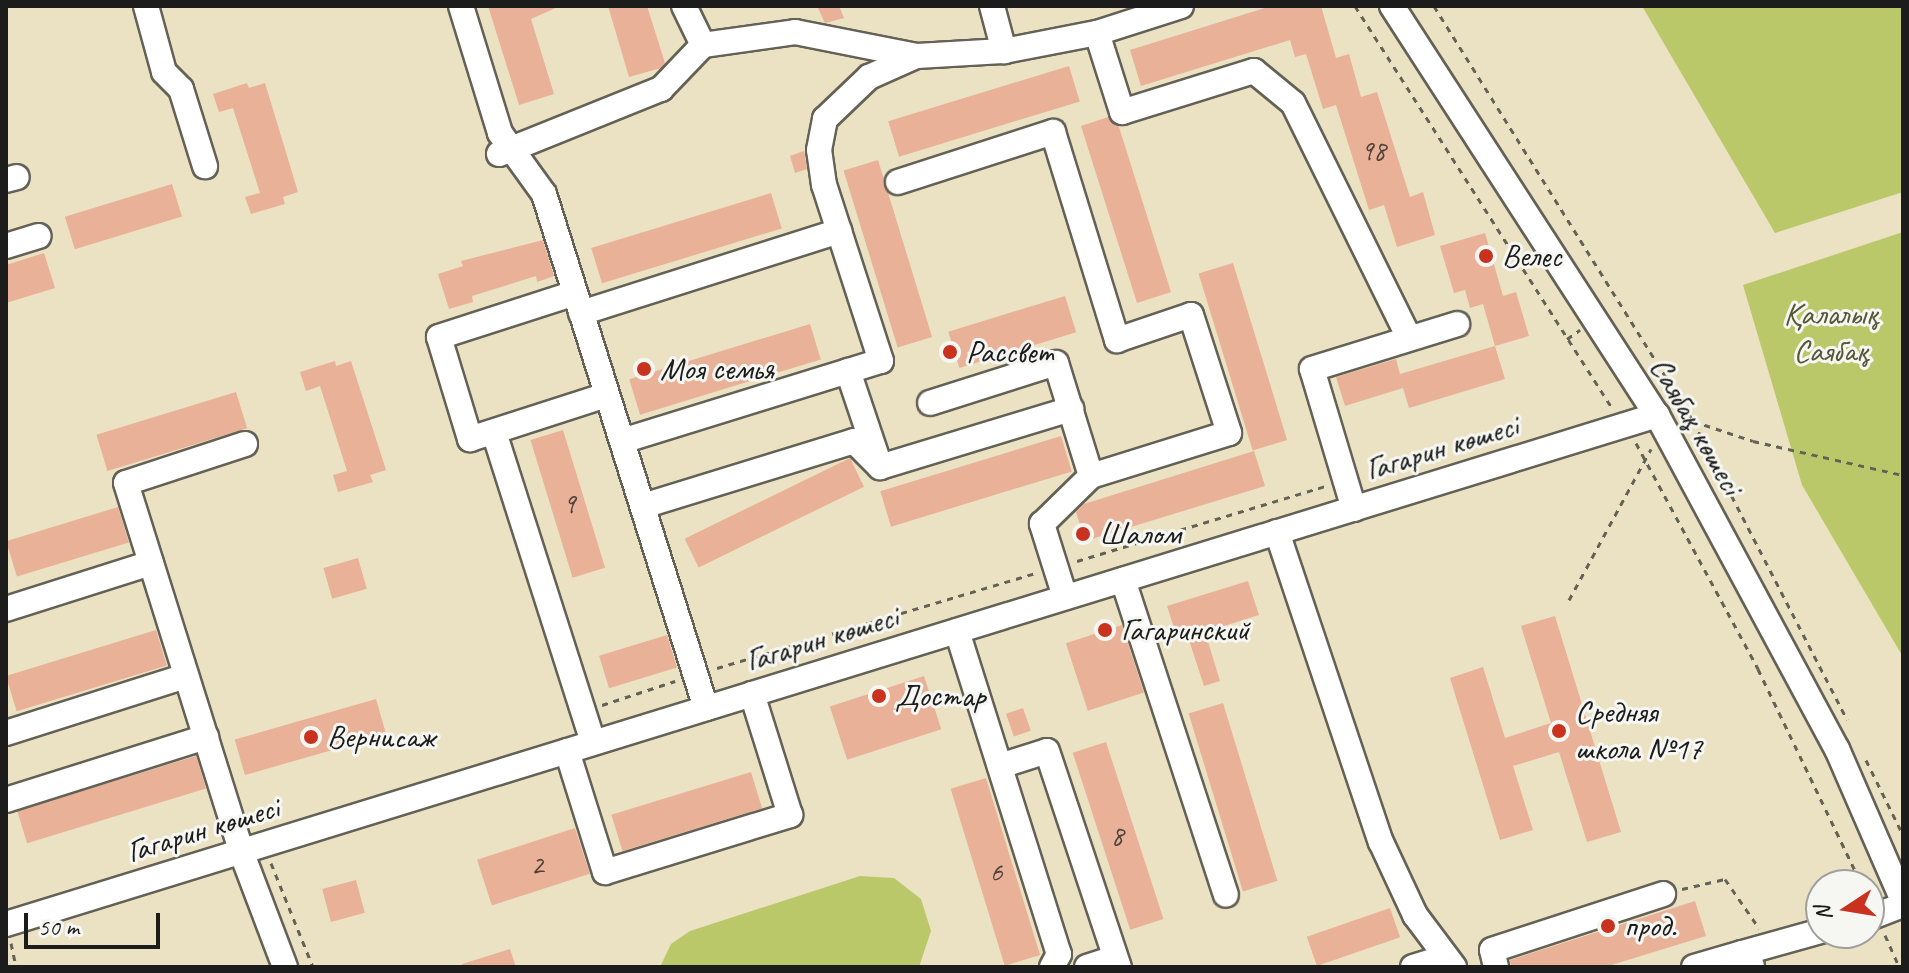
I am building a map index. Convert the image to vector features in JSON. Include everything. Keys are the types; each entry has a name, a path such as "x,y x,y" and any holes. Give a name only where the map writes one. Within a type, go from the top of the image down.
{"street":[{"path":"146,6 164,72 181,89 205,166"},
{"path":"461,6 504,153 544,194 706,708"},
{"path":"684,6 703,45"},
{"path":"992,6 1004,51"},
{"path":"504,153 661,89 703,45 795,32 916,56 1004,51 1097,33 1181,6"},
{"name":"Саябақ көшесі","path":"1392,6 1657,415 1837,749 1903,903"},
{"path":"1097,33 1122,112 1254,71 1293,103 1409,338"},
{"path":"622,441 881,361 839,231 819,150 825,119 869,77 916,56"},
{"path":"898,182 1053,132 1117,340 1191,315 1229,433 1091,476 1042,524 1065,597"},
{"path":"606,395 470,439 439,337 578,303 839,231"},
{"path":"6,246 38,236"},
{"path":"1354,509 1312,369 1457,324"},
{"path":"930,403 1056,363 1091,476"},
{"path":"848,371 880,467"},
{"path":"880,467 1071,409"},
{"name":"Гагарин көшесі","path":"6,924 1657,415"},
{"path":"494,432 593,743"},
{"path":"643,506 854,441 880,467"},
{"path":"245,444 126,483 206,737 252,848 285,967"},
{"path":"1277,532 1381,842 1415,915 1450,962 1413,967"},
{"path":"6,609 151,563"},
{"path":"1123,580 1226,895"},
{"path":"957,631 1058,963"},
{"path":"6,733 186,676"},
{"path":"567,751 605,872 790,815 752,694"},
{"path":"6,800 206,737"},
{"path":"1000,766 1047,751 1116,963 1087,967"},
{"path":"1496,967 1492,950 1663,894"},
{"path":"1694,967 1747,960 1770,945 1805,935"}],"path":[{"path":"1569,600 1644,453 1693,421 1903,475"},
{"path":"583,711 1345,480"},
{"path":"252,848 313,967"},
{"path":"1663,894 1725,879 1770,945"}],"green space":[{"path":"1642,6 1903,6 1903,192 1775,233"},
{"name":"Қалалық Саябақ","path":"1903,232 1903,657 1802,485 1743,285"},
{"path":"860,876 894,878 921,899 931,931 919,967 660,967 671,944 690,931"}],"building":[{"path":"488,6 560,6 531,19 554,94 519,105"},
{"path":"608,6 647,6 665,63 661,68 629,77"},
{"path":"817,6 839,6 844,18 825,23"},
{"path":"1271,6 1321,6 1336,58 1349,54 1361,97 1377,92 1410,197 1423,192 1435,235 1397,247 1384,205 1369,210 1336,105 1323,109 1306,54 1295,57 1290,40 1141,86 1130,50"},
{"path":"1069,66 1080,101 899,157 888,121"},
{"path":"247,83 249,88 265,83 298,192 283,197 285,204 251,214 245,197 260,193 233,108 219,112 213,94"},
{"path":"1108,117 1119,127 1171,292 1137,303 1081,126"},
{"path":"804,151 807,169 795,173 790,156"},
{"path":"878,160 932,337 898,347 844,171"},
{"path":"172,184 182,217 75,249 65,217"},
{"path":"771,193 782,228 602,283 591,248"},
{"path":"1485,233 1503,296 1516,292 1529,336 1495,346 1483,304 1470,308 1465,290 1454,293 1440,246"},
{"path":"543,240 554,276 537,282 536,276 472,296 473,302 449,309 438,274 463,266 461,261"},
{"path":"44,253 55,288 6,303 6,265"},
{"path":"1233,263 1287,440 1253,450 1199,274"},
{"path":"1065,296 1076,332 959,368 948,332"},
{"path":"810,324 821,359 640,415 629,379"},
{"path":"1495,346 1505,379 1409,408 1403,388 1345,406 1336,377 1396,359 1400,374"},
{"path":"335,361 336,366 351,361 386,470 370,475 373,482 338,492 333,475 347,471 320,386 306,391 300,372"},
{"path":"236,392 247,428 107,471 96,435"},
{"path":"563,430 605,568 573,578 530,440"},
{"path":"1061,436 1072,471 891,527 880,491"},
{"path":"1254,451 1265,486 1085,541 1076,512 1084,504"},
{"path":"850,458 864,487 699,567 685,539"},
{"path":"118,507 129,542 17,577 6,541"},
{"path":"358,558 367,589 332,599 323,568"},
{"path":"1248,581 1259,615 1205,632 1220,681 1204,686 1188,637 1178,640 1167,606"},
{"name":"Средняя школа №17","path":"1555,616 1621,832 1587,842 1559,752 1513,766 1533,830 1500,840 1450,678 1483,667 1505,738 1551,723 1521,626"},
{"path":"1122,625 1144,693 1088,711 1066,643"},
{"path":"156,630 167,665 17,711 6,676"},
{"path":"667,635 677,668 609,688 599,656"},
{"path":"924,676 941,729 847,760 830,707"},
{"name":"Вернисаж","path":"376,699 386,735 245,775 235,740"},
{"path":"1223,703 1277,881 1243,891 1189,714"},
{"path":"1023,708 1031,731 1014,737 1006,714"},
{"path":"1106,742 1163,919 1130,930 1073,753"},
{"path":"196,756 206,789 27,843 17,811"},
{"path":"751,772 762,808 622,851 611,815"},
{"path":"986,778 1040,955 1005,966 951,789"},
{"path":"575,828 590,874 492,905 477,860"},
{"path":"356,880 365,913 331,922 322,889"},
{"path":"1695,901 1706,936 1605,967 1511,967 1510,960"},
{"path":"1390,908 1400,937 1317,966 1307,937"},
{"path":"510,949 516,967 462,967 462,964"}],"place":[{"name":"Велес","path":"1486,256"},
{"name":"Рассвет","path":"950,352"},
{"name":"Моя семья","path":"644,369"},
{"name":"Шалом","path":"1083,534"},
{"name":"Гагаринский","path":"1105,630"},
{"name":"Достар","path":"879,696"},
{"name":"Средняя школа №17","path":"1559,731"},
{"name":"Вернисаж","path":"311,737"},
{"name":"прод.","path":"1608,926"}]}
